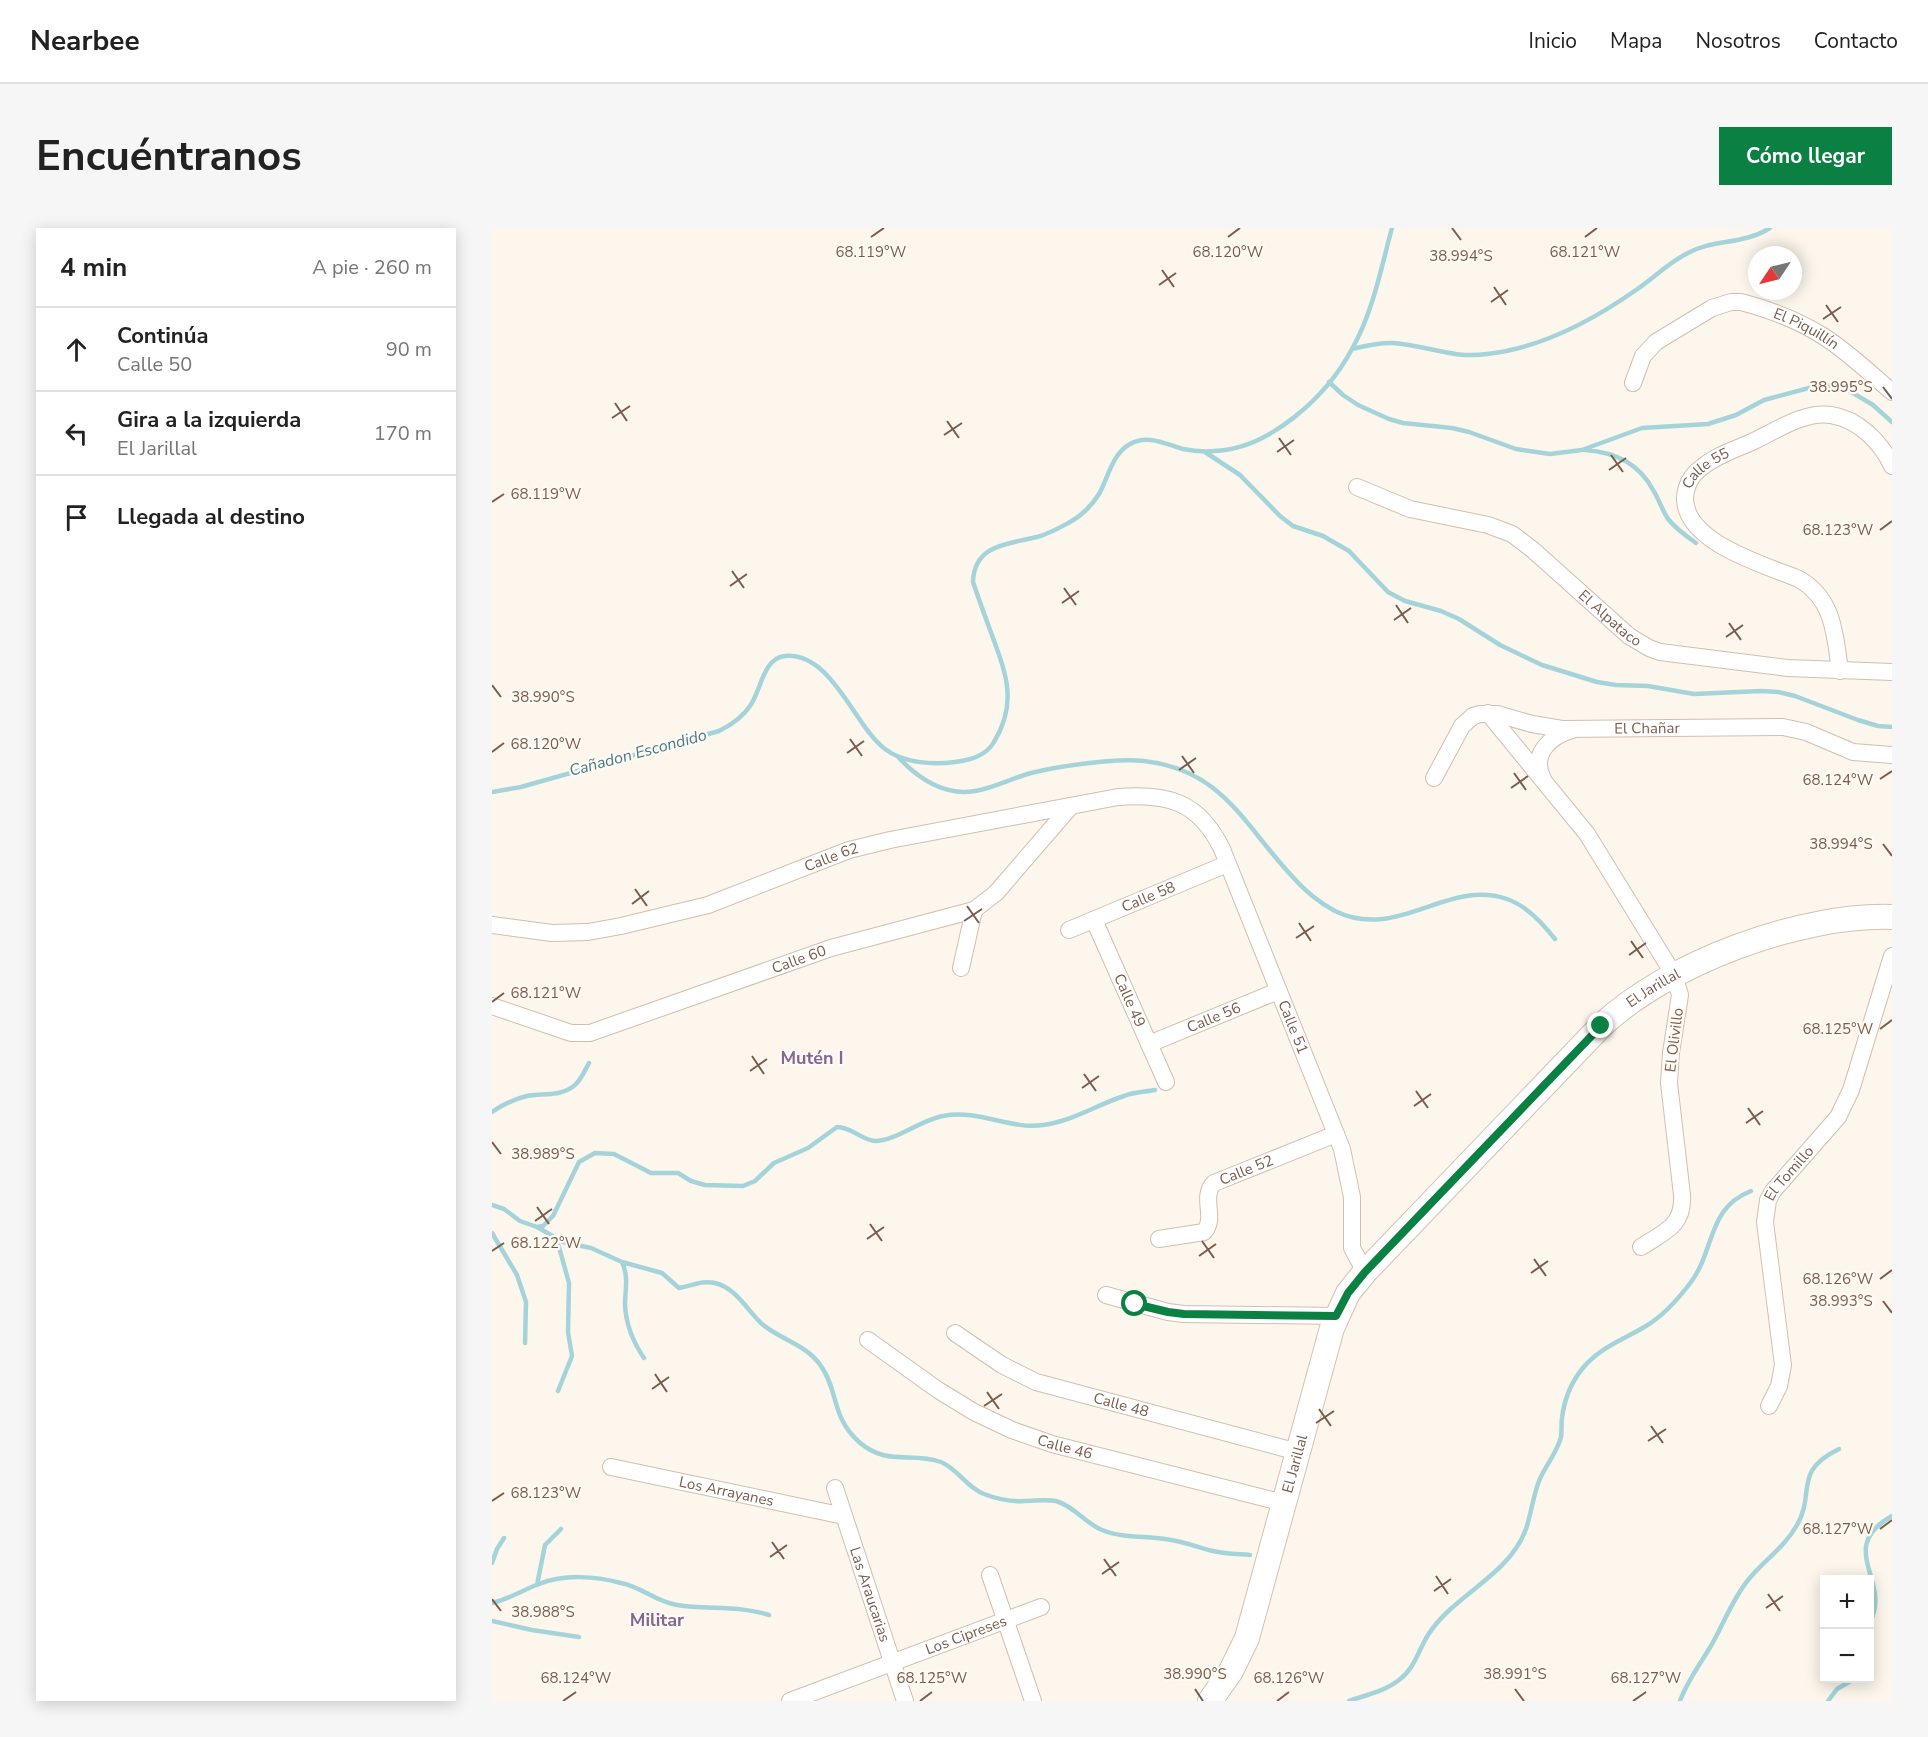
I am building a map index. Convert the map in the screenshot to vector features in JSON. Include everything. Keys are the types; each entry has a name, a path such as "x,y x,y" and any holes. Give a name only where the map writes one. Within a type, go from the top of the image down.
{"street":[{"name":"El Piquillín","path":"1633,382 1643,356 1664,336 1721,304 1741,302 1800,324 1822,336 1843,350 1892,392"},
{"name":"Calle 55","path":"1840,671 1833,623 1817,593 1799,579 1720,546 1704,536 1687,511 1685,492 1693,476 1707,463 1800,420 1822,414 1844,419 1865,431 1883,450 1892,466"},
{"name":"El Alpataco","path":"1357,487 1410,509 1488,525 1512,534 1629,636 1648,648 1672,654 1788,668 1892,672"},
{"name":"El Chañar","path":"1488,713 1547,727 1578,729 1783,727 1806,732 1853,752 1892,755"},
{"path":"1434,778 1462,726 1473,716 1488,713"},
{"name":"El Olivillo","path":"1488,713 1595,847 1674,975 1680,995 1669,1083 1682,1210 1670,1228 1641,1246"},
{"path":"1545,782 1539,767 1544,748 1560,734 1578,729"},
{"name":"Calle 62","path":"492,925 552,933 588,932 708,905 849,850 890,840 1133,796 1148,796 1176,802"},
{"name":"Calle 51","path":"1176,802 1199,815 1209,825 1227,864 1336,1134 1345,1157 1350,1181 1353,1205 1352,1248 1365,1272"},
{"name":"Calle 60","path":"492,1006 572,1033 590,1033 831,948 974,910 996,893 1071,806"},
{"name":"Calle 58","path":"1069,930 1227,864"},
{"path":"961,968 974,910"},
{"name":"El Jarillal","path":"1210,1701 1231,1671 1247,1638 1336,1316 1348,1293 1365,1272 1601,1026 1627,1003 1674,975 1781,933 1847,918 1892,917"},
{"name":"Calle 49","path":"1094,920 1166,1082"},
{"name":"El Tomillo","path":"1770,1406 1779,1386 1783,1365 1765,1222 1768,1200 1778,1183 1843,1109 1851,1090 1892,956"},
{"name":"Calle 56","path":"1149,1044 1278,991"},
{"name":"Calle 52","path":"1159,1239 1204,1232 1210,1224 1208,1193 1214,1183 1336,1134"},
{"path":"1106,1295 1176,1313 1336,1316"},
{"name":"Calle 48","path":"955,1333 1008,1368 1036,1382 1298,1452"},
{"name":"Calle 46","path":"868,1340 938,1390 974,1412 1012,1430 1052,1444 1284,1503"},
{"name":"Los Arrayanes","path":"611,1467 844,1516"},
{"name":"Las Araucarias","path":"835,1488 905,1701"},
{"path":"990,1575 1032,1701"},
{"name":"Los Cipreses","path":"790,1701 1041,1606"}],"waterway":[{"name":"Cañadon Escondido","path":"492,792 521,787 719,731 736,721 747,710 754,700 767,669 778,658 785,656 802,658 816,666 841,692 874,738 892,754 918,762 937,763 966,760 987,751 994,742 1006,715 1007,690 1002,665 973,582 979,560 995,548 1046,534 1078,517 1096,498 1115,460 1130,444 1150,440 1195,451 1235,448 1256,441 1295,417 1328,384 1352,349 1371,305 1392,228"},
{"path":"1352,349 1393,343 1474,355 1527,346 1565,331 1602,312 1688,253 1749,237 1770,228"},
{"path":"1329,382 1358,405 1389,419 1403,423 1452,428 1516,449 1550,454 1582,450 1642,428 1708,424 1736,415 1764,400 1820,385 1848,390 1873,405 1892,422"},
{"path":"1585,450 1616,456 1633,466 1655,493 1668,519 1696,543"},
{"path":"1205,452 1240,475 1280,516 1293,526 1323,536 1349,551 1388,592 1405,601 1441,611 1459,619 1500,645 1542,665 1597,682 1648,686 1694,694 1778,692 1795,696 1858,720 1878,726 1892,727"},
{"path":"899,758 915,773 933,784 964,792 989,788 1031,773 1087,763 1132,760 1171,766 1193,775 1228,801 1300,884 1316,899 1335,911 1358,919 1380,919 1464,896 1485,895 1507,899 1521,906 1555,939"},
{"path":"492,1112 522,1097 559,1093 571,1088 580,1079 589,1063"},
{"path":"537,1227 543,1226 553,1216 579,1162 595,1153 614,1154 651,1173 678,1173 691,1181 705,1185 743,1186 755,1181 774,1163 808,1148 837,1127 875,1141 891,1138 943,1116 969,1115 1019,1125 1043,1125 1064,1120 1128,1095 1155,1090"},
{"path":"1349,1701 1388,1687 1399,1680 1413,1665 1428,1635 1439,1621 1507,1560 1518,1546 1526,1529 1539,1481 1559,1443 1564,1405 1578,1374 1596,1355 1665,1312 1699,1270 1719,1219 1726,1208 1737,1198 1751,1191"},
{"path":"492,1205 504,1209 520,1221 537,1227 563,1242 591,1248 622,1262 662,1273 679,1288 710,1282 729,1290 762,1324 801,1347 815,1359 827,1376 839,1414 850,1433 870,1450 890,1456 941,1462 978,1491 1004,1500 1044,1500 1062,1503 1096,1527 1109,1533 1171,1540 1218,1552 1250,1555"},
{"path":"492,1233 517,1275 526,1302 525,1343"},
{"path":"553,1238 559,1247 569,1283 568,1332 572,1356 558,1391"},
{"path":"622,1262 626,1278 627,1319 633,1339 644,1358"},
{"path":"1680,1701 1690,1679 1742,1588 1797,1525 1805,1502 1810,1474 1815,1466 1839,1449"},
{"path":"1870,1575 1866,1553 1868,1540 1876,1528 1892,1516"},
{"path":"537,1585 545,1545 561,1529"},
{"path":"492,1563 504,1538"},
{"path":"492,1603 549,1581 580,1577 628,1585 677,1605 746,1610 769,1615"},
{"path":"1874,1589 1874,1610"},
{"path":"492,1621 579,1637"},
{"path":"1828,1701 1837,1689 1847,1683"}],"district":[{"name":"Mutén I","path":"812,1058"},
{"name":"Militar","path":"657,1620"}],"route":[{"path":"1135,1304 1184,1314 1336,1316 1348,1293 1365,1272 1601,1026"}]}
